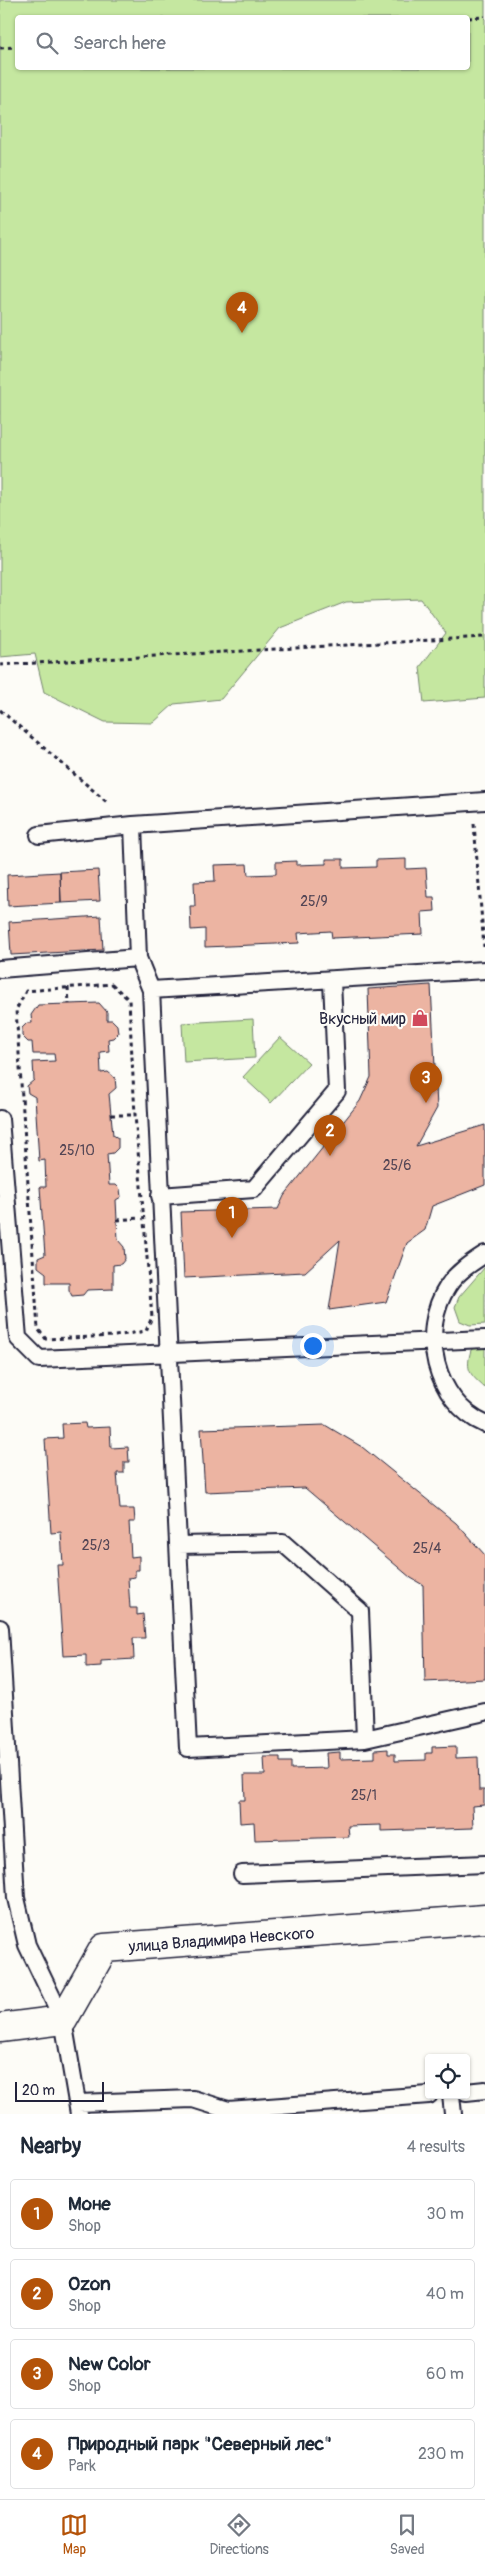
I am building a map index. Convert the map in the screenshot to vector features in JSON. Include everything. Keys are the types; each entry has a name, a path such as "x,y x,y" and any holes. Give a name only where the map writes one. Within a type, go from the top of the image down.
{"street":[{"name":"улица Владимира Невского","path":"63,2020 104,1948 485,1919"},
{"path":"0,2028 63,2020"}],"lane":[{"path":"39,835 133,825 479,802"},
{"path":"133,825 138,958 151,990 188,1748 365,1739 485,1712"},
{"path":"0,969 138,958"},
{"path":"151,990 332,981 485,970"},
{"path":"160,1196 254,1188 337,1091 332,981"},
{"path":"0,1119 18,1338 39,1359 432,1343 485,1339"},
{"path":"485,1254 467,1264 448,1286 435,1313 432,1343 438,1373 453,1400 476,1420 485,1424"},
{"path":"178,1545 283,1543 360,1611 365,1739"},
{"path":"0,1628 16,1898 28,1944 63,2020 79,2109 193,2099 228,2110 425,2094"},
{"path":"242,1874 485,1864"},
{"path":"470,2092 485,2090"},
{"path":"451,2099 453,2114"}],"path":[{"path":"470,18 485,17"},
{"path":"0,48 15,46"},
{"path":"0,665 485,637"},
{"path":"0,710 133,825"},
{"path":"479,802 484,948"},
{"path":"112,984 129,1000 134,1115 152,1317 146,1331 115,1336 46,1339 38,1329 16,1010 26,991 68,987 112,984"},
{"path":"68,987 69,1004"}],"green space":[{"path":"0,0 485,0 485,698 424,703 420,667 446,633 421,599 346,602 280,628 221,699 174,704 153,723 105,722 44,692 35,654 0,657"},
{"path":"253,1019 255,1058 184,1062 182,1023"},
{"path":"280,1037 309,1063 271,1103 243,1077"},
{"path":"485,1267 485,1324 470,1325 460,1321 455,1307 459,1297"},
{"path":"481,1343 485,1343 485,1388 472,1375 469,1368 471,1350"}],"building":[{"path":"326,859 343,859 343,868 376,867 376,860 406,859 406,869 426,868 428,897 434,897 435,911 422,912 423,934 332,938 331,931 298,933 299,943 205,947 205,929 191,930 190,906 195,906 194,882 215,881 214,865 247,864 248,875 276,874 276,862 296,861 296,865 326,864"},
{"path":"98,870 100,901 61,903 60,872"},
{"path":"60,872 61,903 8,906 7,875"},
{"path":"101,916 103,950 11,955 9,922"},
{"path":"431,985 437,1108 416,1146 485,1125 485,1185 432,1206 425,1230 407,1243 386,1302 329,1310 340,1240 305,1272 184,1278 181,1212 278,1209 284,1196 360,1101 371,1077 368,989"},
{"path":"99,1003 107,1012 107,1020 112,1020 117,1025 118,1033 113,1038 108,1039 109,1051 100,1052 101,1073 108,1072 115,1078 116,1088 109,1094 113,1135 118,1138 118,1148 113,1153 107,1154 109,1185 116,1185 120,1189 121,1197 116,1200 118,1240 124,1247 125,1259 121,1264 113,1265 113,1289 87,1290 83,1295 72,1296 69,1290 69,1283 46,1283 46,1273 38,1267 38,1258 45,1255 40,1187 46,1187 45,1160 39,1161 35,1097 28,1093 27,1086 34,1080 33,1062 55,1061 54,1054 33,1054 32,1042 28,1042 22,1036 22,1028 27,1023 32,1023 31,1015 38,1005"},
{"path":"85,1423 86,1428 110,1427 111,1448 128,1447 129,1462 124,1462 124,1473 117,1473 120,1509 134,1509 135,1522 129,1522 131,1557 139,1556 139,1570 135,1570 135,1577 128,1578 130,1608 137,1608 137,1615 143,1614 145,1638 133,1638 134,1659 101,1661 101,1666 86,1667 86,1655 63,1656 57,1565 63,1565 61,1532 51,1533 45,1439 63,1438 62,1424"},
{"path":"325,1425 362,1447 456,1523 485,1555 485,1679 425,1682 423,1585 411,1578 305,1488 205,1492 201,1429"},
{"path":"456,1746 456,1758 478,1757 479,1790 484,1790 484,1805 472,1806 473,1828 381,1831 381,1825 348,1826 349,1837 255,1840 254,1822 240,1823 239,1800 245,1800 244,1775 265,1775 264,1757 280,1757 280,1762 291,1762 291,1769 327,1768 326,1753 340,1752 340,1759 375,1758 375,1750 388,1749 388,1754 395,1754 395,1761 426,1760 426,1753 432,1753 432,1747"}],"place":[{"name":"Природный парк \"Северный лес\"","path":"242,333"},
{"name":"Вкусный мир","path":"420,1018"},
{"name":"New Color","path":"426,1103"},
{"name":"Ozon","path":"330,1156"},
{"name":"Моне","path":"232,1238"}]}
